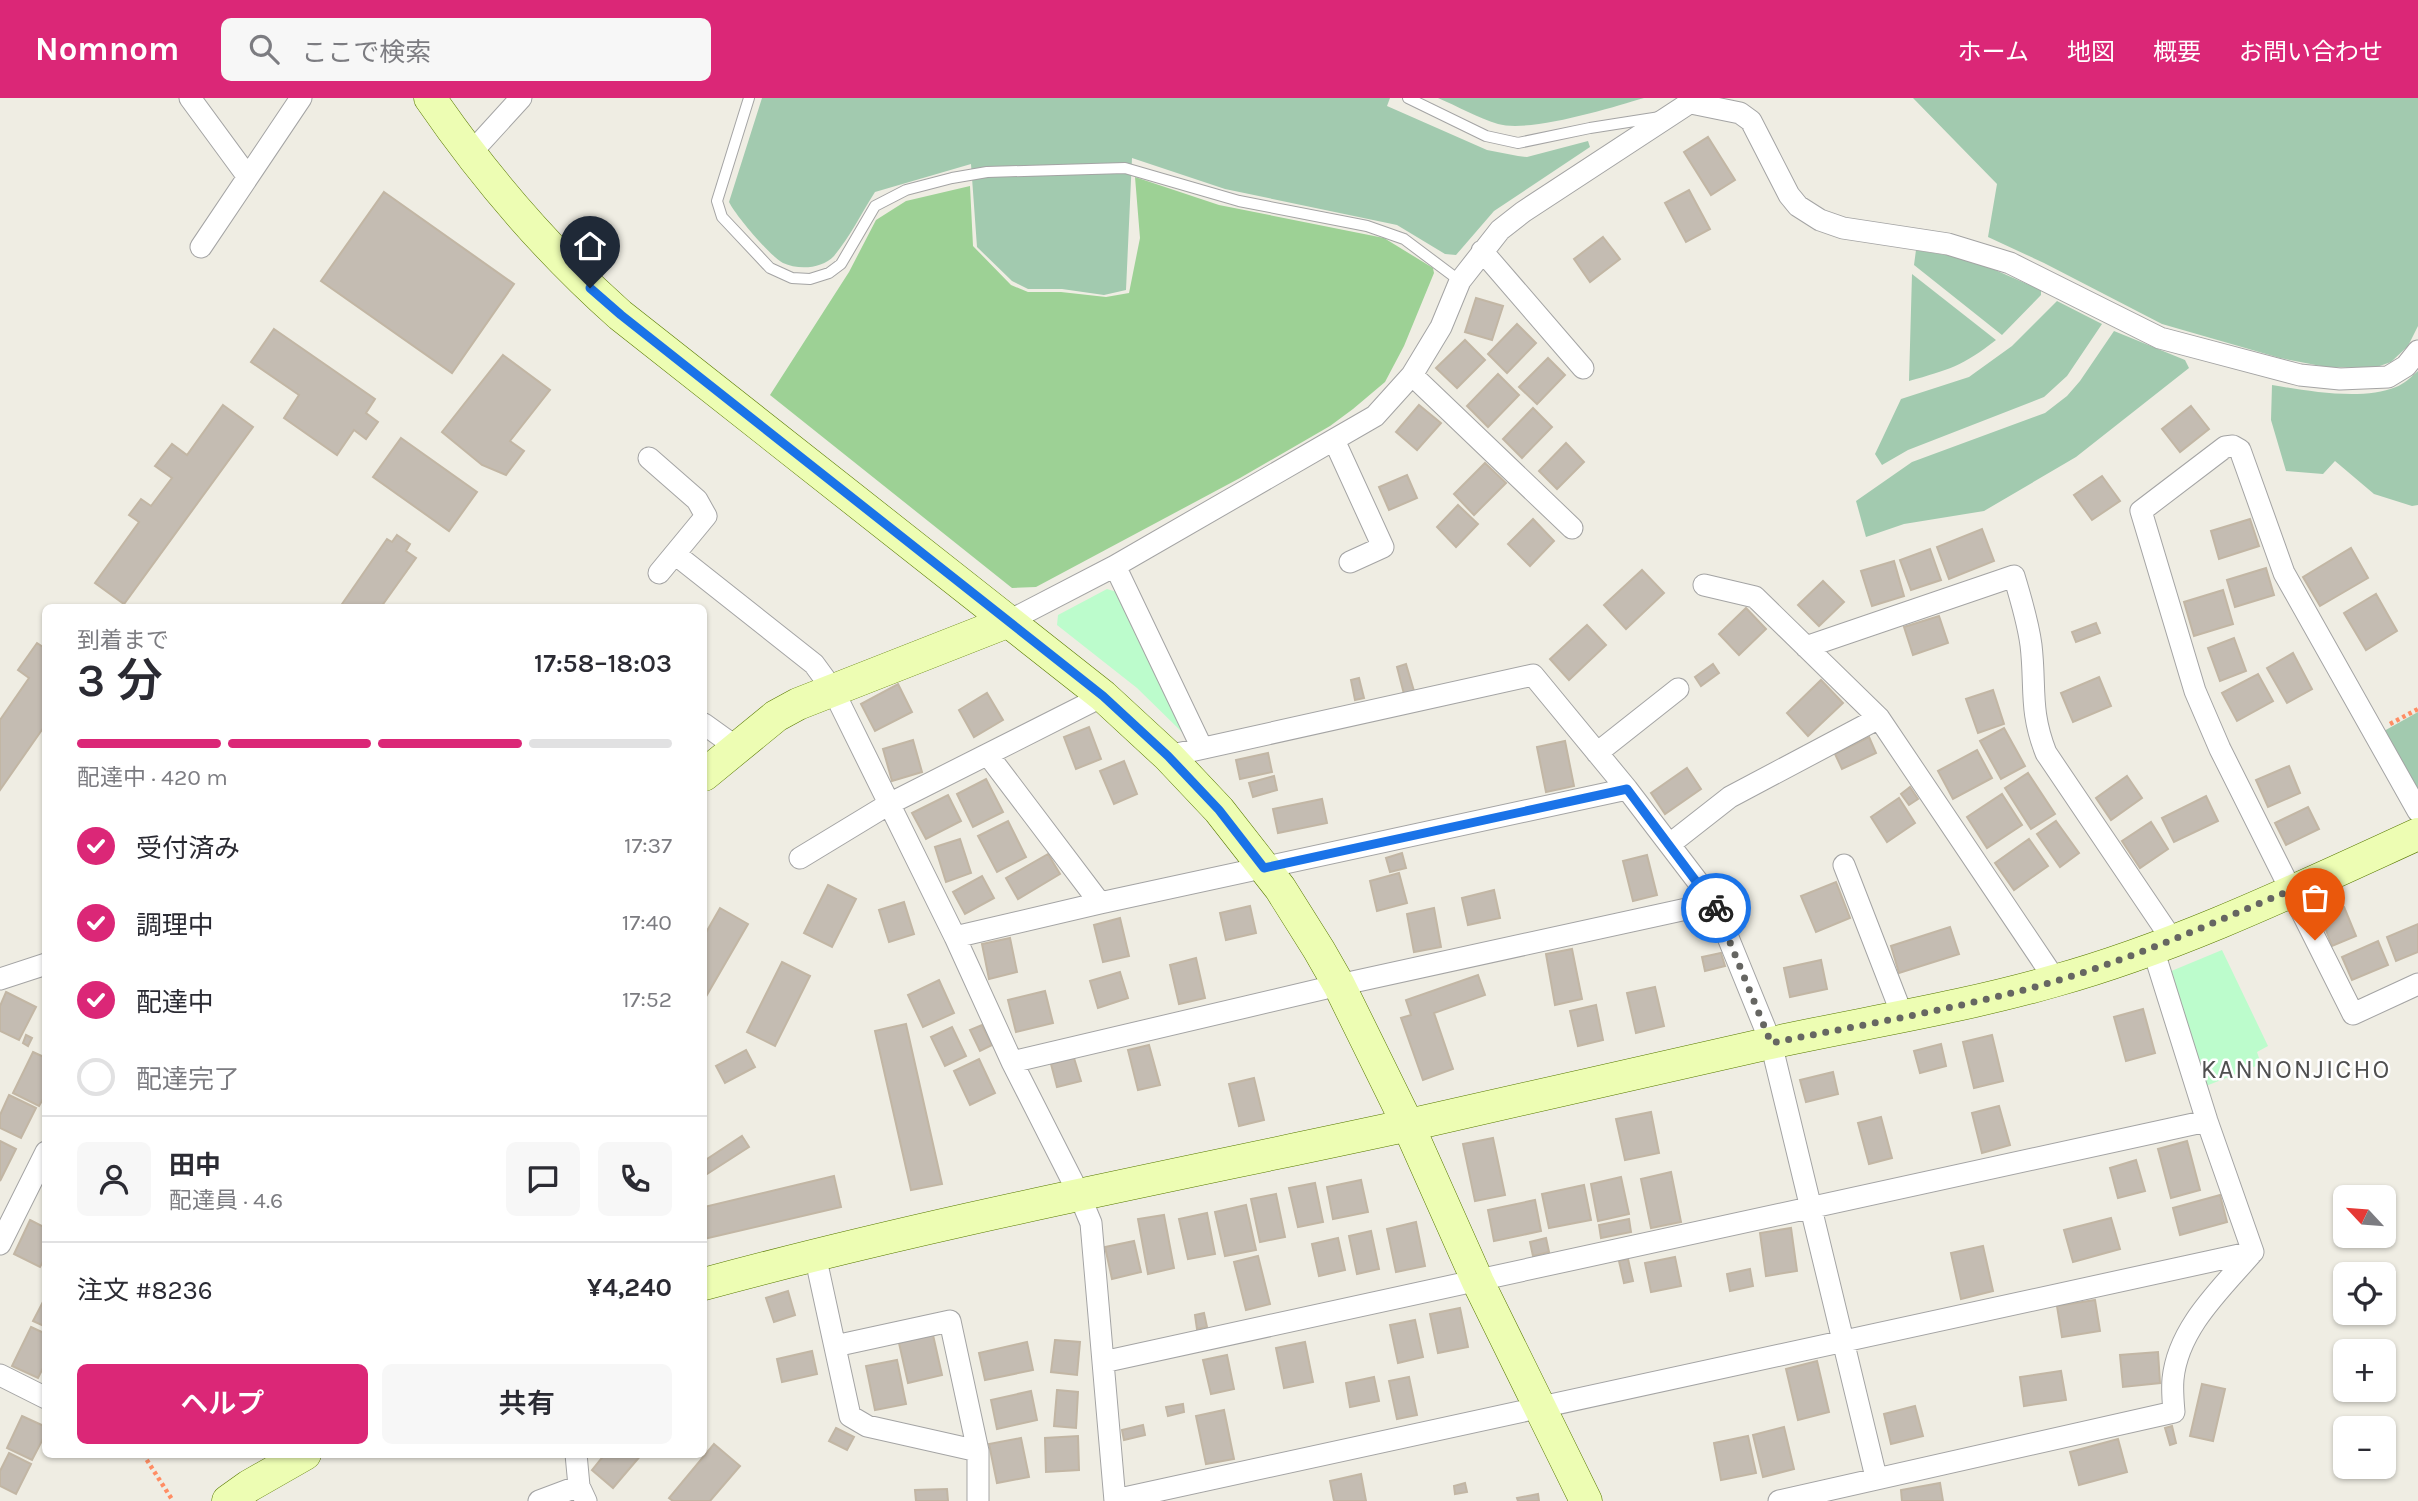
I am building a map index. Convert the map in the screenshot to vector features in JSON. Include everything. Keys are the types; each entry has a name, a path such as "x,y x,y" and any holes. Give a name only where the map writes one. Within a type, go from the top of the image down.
{"street":[{"path":"190,98 248,177"},
{"path":"201,247 301,98"},
{"path":"430,98 469,155 552,250 621,315 1103,696 1168,756 1219,810 1280,888 1339,985 1408,1125 1478,1282 1586,1501"},
{"path":"469,155 522,98"},
{"path":"707,772 776,716 798,704 1007,622 1115,566 1376,416 1412,375 1441,327 1460,281 1500,230 1523,212 1694,101 1740,113 1751,121 1789,195 1798,206 1820,220 1843,228 1948,244 2010,263 2160,338 2300,375 2340,379 2388,377 2406,366 2418,351"},
{"path":"1482,251 1583,368"},
{"path":"1412,375 1572,528"},
{"path":"1334,440 1383,547 1350,562"},
{"path":"2418,811 2284,573 2240,450 2233,446 2225,447 2141,511 2195,691 2289,891 2353,1014 2418,984"},
{"path":"649,458 697,500 706,516 659,573"},
{"path":"675,554 814,664 833,690 955,937 1012,1062 1079,1194 1091,1223 1115,1500 1843,1339 2253,1252"},
{"path":"1115,566 1202,748"},
{"path":"1806,647 2014,576 2031,646 2033,706 2037,730 2046,753 2163,945 2207,1121 2253,1252"},
{"path":"1704,585 1755,597 1879,718 2056,981"},
{"path":"1168,756 1533,675 1627,789 1714,903 1771,1043 1876,1478"},
{"path":"1597,753 1678,689"},
{"path":"800,858 889,804 1103,696"},
{"path":"1670,844 1730,797 1879,718"},
{"path":"707,726 736,747"},
{"path":"988,755 1100,903"},
{"path":"955,937 1627,789"},
{"path":"707,1283 815,1255 1079,1194 1408,1125 2056,981 2163,945 2418,834"},
{"path":"1844,865 1903,1017"},
{"path":"1012,1062 1339,985 1714,903"},
{"path":"0,979 42,965"},
{"path":"1103,1362 2207,1121"},
{"path":"0,1244 42,1160"},
{"path":"1779,1501 2174,1412 2173,1380 2178,1355 2189,1332 2253,1252"},
{"path":"815,1255 850,1416 867,1426 978,1451"},
{"path":"835,1346 950,1321 978,1451 978,1501"},
{"path":"0,1375 42,1396"},
{"path":"239,1493 263,1458"},
{"path":"239,1493 297,1458"},
{"path":"539,1501 583,1493 577,1458"}],"lane":[{"path":"750,98 718,208 722,217 770,268 792,278 820,277 837,267 875,206 906,190 987,172 1125,168 1239,201 1367,226 1404,239 1460,281"},
{"path":"1408,98 1486,136 1518,143 1673,115"}],"path":[{"path":"2374,733 2418,709"},
{"path":"146,1458 173,1501"}],"green space":[{"path":"762,98 1390,98 1387,106 1487,150 1527,157 1588,141 1590,147 1494,211 1456,255 1445,254 1397,225 1225,189 1132,158 1126,290 1104,295 1062,289 1028,289 1012,281 977,247 971,164 875,192 845,241 829,260 810,267 783,263 754,235 729,202"},
{"path":"1438,98 1644,98 1570,118 1512,126 1490,121"},
{"path":"1913,98 2418,98 2418,326 2408,346 2391,362 2374,368 2326,367 2280,358 2162,324 1988,237 1997,184"},
{"path":"1135,177 1219,205 1384,238 1433,268 1434,273 1404,346 1385,382 1353,409 1330,426 1240,478 1036,587 1012,588 770,395 849,272 876,220 906,201 970,186 973,246 1011,285 1028,292 1061,292 1106,297 1129,293 1140,238"},
{"path":"1916,250 1970,259 2041,290 2041,295 2002,335 1914,265"},
{"path":"1912,274 1996,340 1955,366 1909,381"},
{"path":"2057,301 2102,324 2067,376 2044,397 1908,450 1882,465 1875,454 1901,399 1969,377 2012,346"},
{"path":"2114,331 2185,360 2189,368 2076,457 1984,511 1904,524 1866,537 1856,501 1912,462 2045,413 2067,396 2080,381"},
{"path":"2418,371 2418,505 2412,506 2374,494 2335,461 2323,474 2286,471 2271,420 2272,385 2335,394 2367,393 2399,386"},
{"path":"1107,589 1120,593 1184,734 1137,688 1057,625 1058,615"},
{"path":"2418,712 2418,789 2384,731"},
{"path":"2222,950 2268,1046 2257,1052 2261,1064 2206,1086 2169,972"}],"building":[{"path":"1708,137 1735,180 1711,195 1684,152"},
{"path":"1689,190 1710,229 1686,242 1665,203"},
{"path":"384,192 514,284 452,373 321,281"},
{"path":"1603,237 1620,259 1590,282 1574,259"},
{"path":"1476,298 1503,306 1492,340 1465,332"},
{"path":"1517,324 1536,343 1507,373 1488,354"},
{"path":"274,329 375,399 366,413 378,422 366,439 354,430 337,455 284,418 299,395 251,362"},
{"path":"1465,340 1485,360 1457,388 1436,368"},
{"path":"503,355 550,390 510,441 524,451 506,475 482,465 442,432"},
{"path":"1548,358 1565,375 1537,404 1519,387"},
{"path":"1498,374 1519,395 1488,427 1467,406"},
{"path":"223,405 253,427 124,604 95,583 139,522 129,515 141,499 151,506 172,478 155,466 172,444 187,455"},
{"path":"1419,405 1441,423 1417,450 1396,432"},
{"path":"2191,406 2209,429 2180,452 2162,429"},
{"path":"1533,408 1552,427 1522,458 1503,439"},
{"path":"401,438 477,492 449,531 373,477"},
{"path":"1566,443 1584,462 1557,489 1539,471"},
{"path":"1485,463 1506,483 1474,515 1454,494"},
{"path":"1407,475 1417,498 1389,510 1379,487"},
{"path":"2102,476 2120,501 2092,520 2074,495"},
{"path":"1458,505 1478,524 1456,547 1437,527"},
{"path":"1533,519 1554,541 1530,566 1508,544"},
{"path":"2250,519 2259,546 2219,559 2211,531"},
{"path":"1982,529 1994,561 1949,579 1937,547"},
{"path":"397,535 410,544 406,551 416,558 383,604 342,604 387,539 392,542"},
{"path":"2351,548 2368,578 2320,606 2303,577"},
{"path":"1930,549 1941,580 1911,590 1900,560"},
{"path":"1894,561 1904,596 1872,606 1861,571"},
{"path":"2266,568 2274,595 2235,607 2227,580"},
{"path":"1642,570 1664,593 1626,629 1604,605"},
{"path":"1823,581 1844,602 1819,626 1798,605"},
{"path":"2223,590 2233,624 2194,636 2184,602"},
{"path":"2376,594 2397,631 2366,650 2344,613"},
{"path":"1746,608 1766,629 1739,655 1719,634"},
{"path":"1939,616 1948,643 1913,655 1904,627"},
{"path":"2096,623 2100,633 2076,642 2072,632"},
{"path":"1587,625 1606,645 1569,680 1550,659"},
{"path":"2234,638 2246,671 2220,681 2208,648"},
{"path":"37,643 42,646 42,730 0,790 0,720 29,678 18,670"},
{"path":"2293,653 2312,689 2287,703 2267,668"},
{"path":"1406,664 1414,691 1404,694 1397,667"},
{"path":"1713,664 1719,673 1701,686 1695,677"},
{"path":"2258,674 2273,701 2237,721 2222,693"},
{"path":"2099,677 2111,706 2073,722 2061,693"},
{"path":"1359,678 1364,698 1355,700 1351,680"},
{"path":"1821,680 1843,703 1808,736 1787,713"},
{"path":"898,684 912,712 875,731 861,704"},
{"path":"1993,690 2004,724 1978,733 1966,699"},
{"path":"987,693 1003,720 974,737 959,710"},
{"path":"1089,727 1101,759 1076,769 1064,737"},
{"path":"2004,728 2025,766 2001,779 1980,741"},
{"path":"1869,737 1876,753 1842,769 1835,754"},
{"path":"913,740 922,772 892,781 883,749"},
{"path":"1565,741 1574,786 1546,792 1537,747"},
{"path":"1977,750 1992,778 1953,799 1938,771"},
{"path":"1268,753 1272,772 1240,779 1236,760"},
{"path":"1124,761 1137,794 1114,804 1100,771"},
{"path":"2289,766 2300,793 2268,807 2256,780"},
{"path":"1687,768 1701,789 1665,814 1651,793"},
{"path":"2028,773 2055,814 2031,829 2005,788"},
{"path":"1274,776 1277,790 1253,797 1249,783"},
{"path":"2127,776 2142,798 2111,820 2096,798"},
{"path":"986,779 1003,812 973,827 957,794"},
{"path":"1910,787 1918,799 1909,805 1901,794"},
{"path":"2002,794 2022,825 1987,848 1967,817"},
{"path":"948,795 961,821 926,839 912,813"},
{"path":"2206,796 2218,821 2174,842 2162,818"},
{"path":"1899,798 1915,823 1887,842 1871,817"},
{"path":"1322,799 1327,823 1278,833 1273,809"},
{"path":"2308,807 2319,829 2286,845 2275,823"},
{"path":"1008,821 1026,857 997,872 978,836"},
{"path":"2056,821 2079,853 2060,867 2037,834"},
{"path":"2151,822 2168,849 2140,868 2122,841"},
{"path":"960,839 971,873 946,882 935,847"},
{"path":"2029,839 2048,866 2014,890 1995,863"},
{"path":"1402,853 1406,868 1390,872 1386,858"},
{"path":"1048,854 1060,874 1018,899 1006,878"},
{"path":"1647,855 1657,895 1633,901 1623,861"},
{"path":"1399,873 1407,903 1377,911 1370,881"},
{"path":"982,876 994,898 965,914 953,892"},
{"path":"1836,882 1850,918 1816,932 1801,896"},
{"path":"828,885 856,899 832,947 804,933"},
{"path":"1494,890 1500,918 1468,925 1462,898"},
{"path":"904,902 914,934 889,942 879,910"},
{"path":"1250,906 1256,933 1226,940 1220,913"},
{"path":"2344,907 2356,936 2332,946 2321,917"},
{"path":"720,908 748,924 707,995 707,931"},
{"path":"1434,908 1441,947 1414,952 1407,914"},
{"path":"1120,918 1129,956 1103,962 1094,925"},
{"path":"2418,924 2418,952 2396,961 2387,937"},
{"path":"1950,927 1959,954 1899,973 1891,946"},
{"path":"1010,938 1017,972 989,979 982,944"},
{"path":"2378,941 2388,965 2352,980 2342,957"},
{"path":"1572,949 1582,999 1555,1005 1546,954"},
{"path":"1721,953 1725,966 1705,971 1702,957"},
{"path":"1196,958 1205,998 1179,1004 1170,965"},
{"path":"1821,960 1827,989 1790,997 1784,968"},
{"path":"782,962 810,976 775,1046 747,1032"},
{"path":"1120,972 1128,998 1098,1008 1090,981"},
{"path":"1478,975 1485,995 1434,1013 1453,1069 1423,1080 1401,1018 1411,1015 1406,1000"},
{"path":"939,980 954,1013 923,1027 908,995"},
{"path":"1655,987 1664,1026 1636,1033 1627,993"},
{"path":"1045,991 1053,1023 1016,1032 1008,1000"},
{"path":"6,992 36,1007 19,1040 0,1031 0,1006"},
{"path":"1596,1005 1603,1040 1578,1046 1570,1011"},
{"path":"2143,1009 2155,1053 2126,1061 2114,1017"},
{"path":"906,1024 942,1184 911,1190 875,1031"},
{"path":"982,1025 992,1045 980,1051 970,1030"},
{"path":"952,1027 966,1056 945,1066 931,1037"},
{"path":"26,1035 32,1038 28,1046 23,1043"},
{"path":"1992,1035 2003,1081 1974,1088 1963,1042"},
{"path":"1941,1044 1946,1066 1920,1073 1914,1051"},
{"path":"1149,1045 1160,1085 1138,1090 1128,1050"},
{"path":"746,1050 755,1067 725,1083 716,1066"},
{"path":"33,1052 42,1056 42,1101 39,1106 13,1093"},
{"path":"1074,1058 1081,1081 1057,1087 1051,1064"},
{"path":"979,1059 995,1093 970,1105 954,1071"},
{"path":"1833,1072 1838,1094 1806,1102 1800,1080"},
{"path":"1254,1078 1264,1120 1239,1126 1229,1084"},
{"path":"9,1095 36,1108 21,1138 0,1128 0,1115"},
{"path":"1999,1106 2010,1145 1982,1153 1972,1113"},
{"path":"1651,1112 1659,1153 1625,1160 1616,1119"},
{"path":"1881,1117 1892,1158 1869,1164 1858,1123"},
{"path":"742,1136 749,1147 707,1174 707,1159"},
{"path":"1493,1138 1505,1195 1475,1201 1463,1144"},
{"path":"0,1141 16,1149 0,1181"},
{"path":"2187,1141 2200,1190 2171,1198 2158,1149"},
{"path":"2136,1160 2145,1191 2118,1198 2110,1168"},
{"path":"1671,1172 1681,1222 1651,1228 1641,1179"},
{"path":"834,1176 841,1207 707,1238 707,1206"},
{"path":"1621,1177 1629,1214 1598,1221 1591,1184"},
{"path":"1361,1180 1368,1212 1333,1219 1327,1187"},
{"path":"1315,1183 1323,1222 1298,1227 1289,1188"},
{"path":"1584,1185 1591,1220 1549,1228 1542,1194"},
{"path":"1276,1194 1285,1237 1260,1242 1251,1199"},
{"path":"2220,1195 2227,1222 2180,1235 2173,1208"},
{"path":"1535,1200 1541,1231 1494,1241 1488,1210"},
{"path":"1246,1205 1256,1250 1225,1256 1215,1212"},
{"path":"1207,1213 1215,1254 1188,1259 1179,1219"},
{"path":"1164,1215 1174,1268 1148,1274 1138,1219"},
{"path":"2111,1218 2120,1249 2073,1262 2064,1230"},
{"path":"1629,1219 1631,1232 1601,1238 1599,1225"},
{"path":"30,1220 42,1226 40,1267 14,1254"},
{"path":"1416,1222 1425,1266 1396,1272 1387,1229"},
{"path":"1791,1228 1797,1271 1766,1276 1760,1233"},
{"path":"1371,1231 1379,1269 1357,1274 1349,1236"},
{"path":"1338,1238 1345,1270 1319,1276 1312,1244"},
{"path":"1546,1238 1549,1252 1533,1256 1530,1242"},
{"path":"1134,1241 1141,1272 1112,1279 1105,1247"},
{"path":"1983,1246 1993,1291 1961,1299 1951,1253"},
{"path":"1258,1256 1270,1304 1246,1310 1234,1262"},
{"path":"1675,1257 1681,1286 1651,1292 1645,1263"},
{"path":"1628,1259 1633,1281 1624,1283 1619,1261"},
{"path":"1750,1269 1753,1286 1730,1291 1727,1274"},
{"path":"788,1291 795,1315 774,1322 766,1298"},
{"path":"2095,1300 2100,1331 2062,1337 2057,1306"},
{"path":"42,1304 42,1325 33,1321"},
{"path":"1460,1308 1468,1347 1438,1353 1430,1314"},
{"path":"1204,1313 1207,1327 1197,1329 1195,1315"},
{"path":"1415,1320 1423,1357 1398,1363 1390,1325"},
{"path":"31,1327 42,1332 42,1370 38,1378 12,1366"},
{"path":"933,1335 942,1375 908,1383 899,1343"},
{"path":"1055,1340 1080,1342 1077,1375 1051,1372"},
{"path":"1027,1342 1033,1370 985,1380 979,1353"},
{"path":"1305,1342 1313,1382 1284,1388 1276,1348"},
{"path":"812,1351 817,1374 782,1382 777,1359"},
{"path":"2158,1352 2160,1383 2123,1387 2120,1355"},
{"path":"1227,1355 1234,1389 1211,1394 1203,1360"},
{"path":"897,1360 906,1404 875,1410 866,1366"},
{"path":"1817,1361 1829,1412 1798,1420 1786,1369"},
{"path":"2061,1371 2066,1400 2024,1406 2020,1377"},
{"path":"1374,1377 1379,1401 1350,1407 1346,1383"},
{"path":"1409,1377 1417,1415 1397,1419 1389,1381"},
{"path":"2202,1384 2225,1389 2213,1441 2190,1436"},
{"path":"1057,1390 1078,1392 1076,1428 1054,1426"},
{"path":"1031,1391 1037,1420 997,1429 991,1400"},
{"path":"1183,1404 1184,1412 1168,1416 1166,1407"},
{"path":"1915,1406 1923,1436 1891,1444 1884,1414"},
{"path":"1224,1410 1234,1459 1206,1464 1196,1416"},
{"path":"22,1416 42,1425 42,1441 32,1460 7,1448"},
{"path":"1143,1425 1145,1435 1124,1440 1122,1430"},
{"path":"2172,1426 2176,1443 2170,1445 2165,1428"},
{"path":"1784,1427 1794,1469 1763,1477 1753,1435"},
{"path":"836,1428 854,1437 847,1450 829,1441"},
{"path":"1078,1436 1079,1470 1046,1472 1045,1438"},
{"path":"1748,1436 1756,1473 1721,1480 1714,1443"},
{"path":"1021,1438 1029,1477 997,1483 989,1444"},
{"path":"2118,1439 2127,1472 2079,1485 2070,1452"},
{"path":"714,1444 740,1466 710,1501 673,1501 669,1498 702,1458 707,1458 707,1452"},
{"path":"9,1453 31,1464 16,1494 0,1486 0,1471"},
{"path":"602,1458 639,1458 613,1488 592,1470"},
{"path":"1361,1474 1366,1501 1334,1501 1330,1481"},
{"path":"1465,1483 1467,1492 1455,1494 1454,1486"},
{"path":"1940,1483 1943,1501 1902,1501 1901,1490"},
{"path":"947,1489 948,1501 916,1501 915,1490"},
{"path":"1538,1494 1539,1501 1518,1501 1517,1498"}],"way so far":[{"path":"1716,908 1771,1043 1903,1017 2056,981 2153,949 2289,891 2315,940"}],"district":[{"name":"KANNONJICHO","path":"2296,1069"}],"route":[{"path":"590,288 1103,696 1168,756 1219,810 1264,868 1627,789 1716,908"}]}
